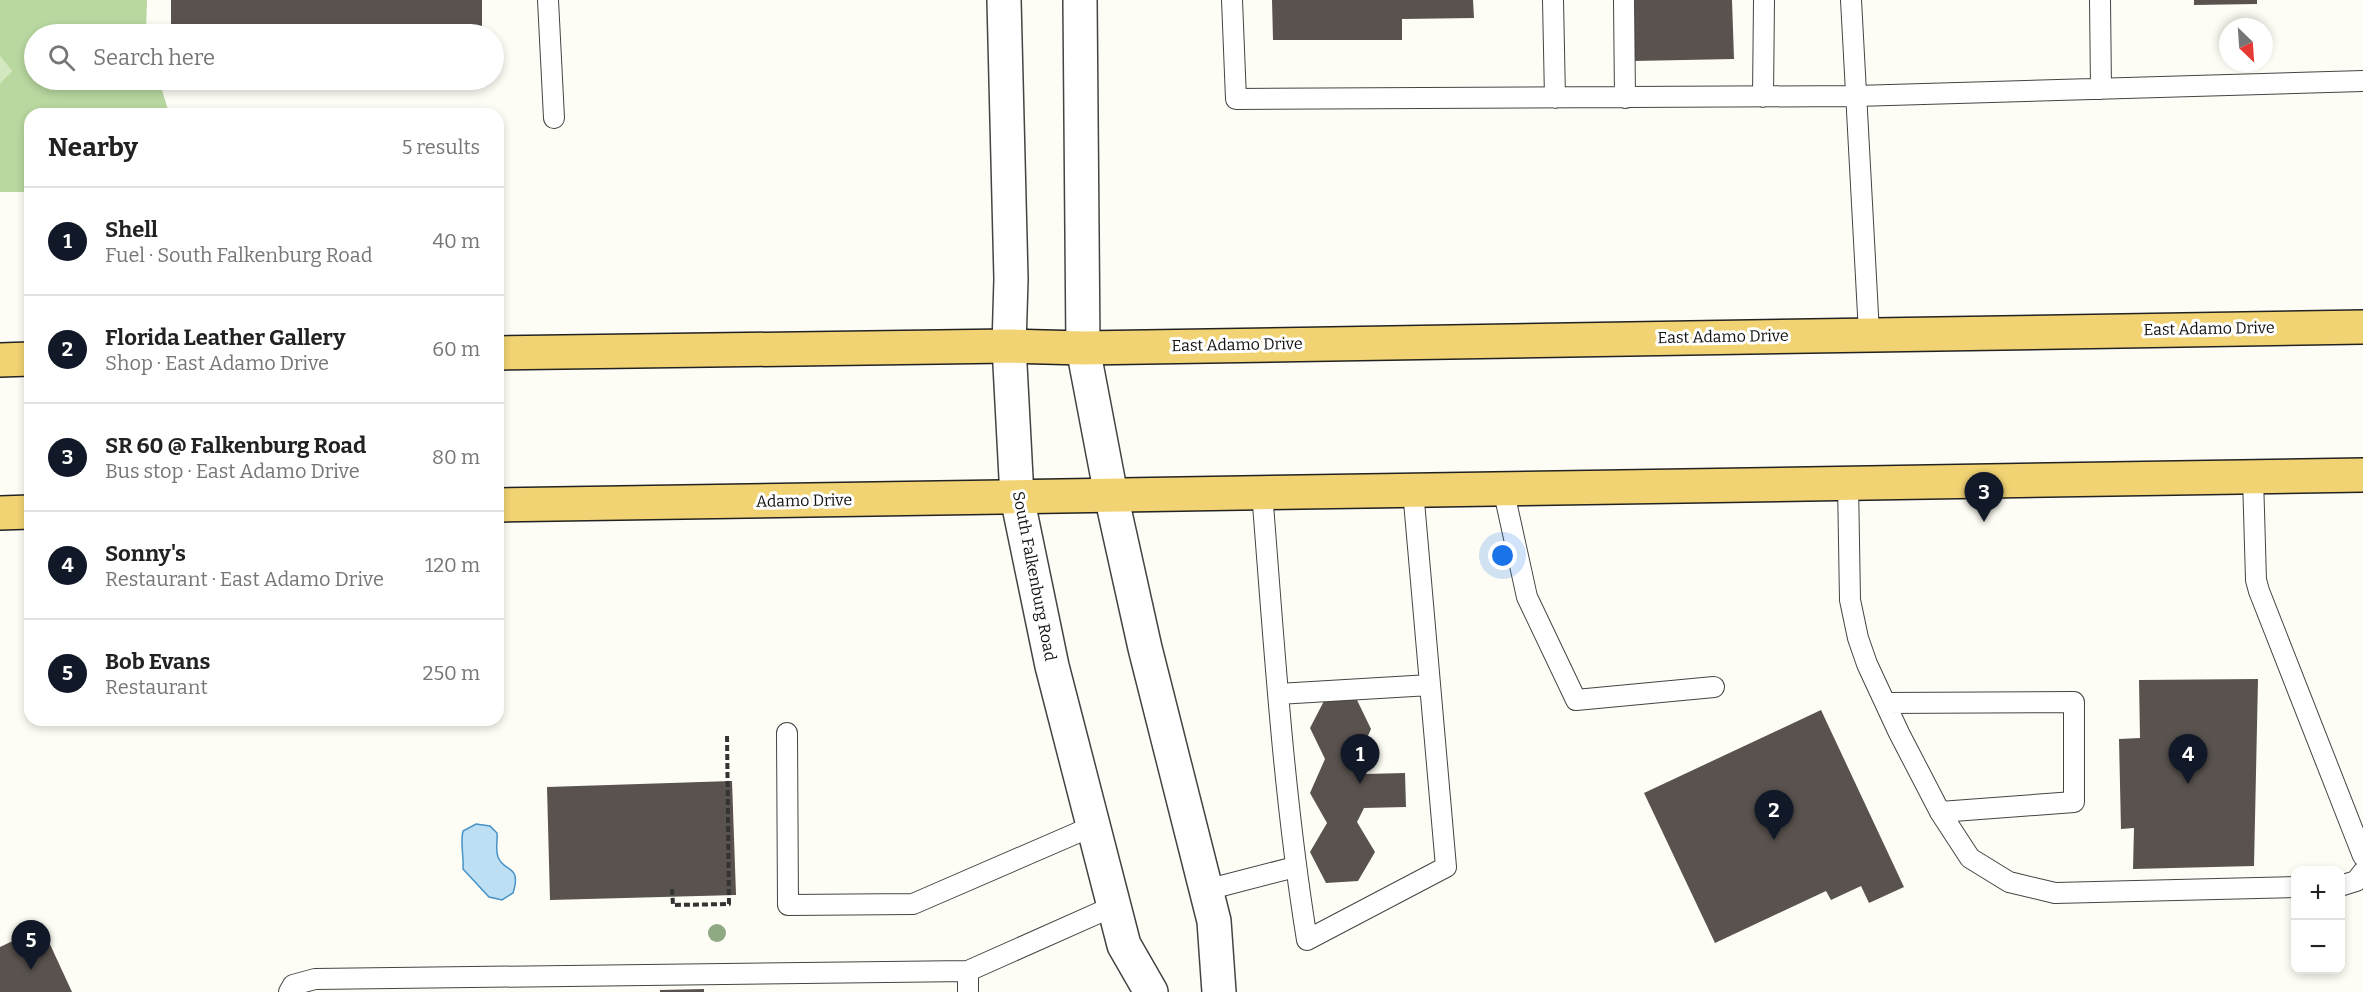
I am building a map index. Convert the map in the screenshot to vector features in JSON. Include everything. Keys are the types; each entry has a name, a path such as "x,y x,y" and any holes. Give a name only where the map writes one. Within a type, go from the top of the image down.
{"main road":[{"name":"East Adamo Drive","path":"1083,348 1869,333 2363,327"},
{"path":"504,353 1009,346 1083,348"},
{"path":"0,360 24,359"},
{"path":"1111,495 2363,475"},
{"name":"Adamo Drive","path":"504,505 1111,495"},
{"path":"0,513 24,512"}],"street":[{"name":"South Falkenburg Road","path":"1004,0 1011,279 1009,346 1017,497 1052,666 1124,945 1151,992"},
{"path":"1080,0 1083,348 1111,495 1145,648 1214,921 1219,992"}],"lane":[{"path":"548,0 554,118"},
{"path":"1232,0 1236,99 1856,96 2363,81"},
{"path":"1553,0 1555,98"},
{"path":"1624,0 1625,98"},
{"path":"1763,97 1764,0"},
{"path":"1851,0 1869,333"},
{"path":"2100,0 2101,89"},
{"path":"2253,477 2256,580 2259,591 2363,856"},
{"path":"1848,483 1850,600 1858,638 1885,703 1940,812 1970,858 2009,882 2055,893 2291,887"},
{"path":"1503,489 1527,597 1576,700 1714,687"},
{"path":"1262,492 1295,867 1307,940 1446,867 1413,490"},
{"path":"1278,694 1430,685"},
{"path":"1885,703 2074,702 2074,802 1940,812"},
{"path":"787,733 788,905 913,904 1093,826"},
{"path":"1206,890 1295,867"},
{"path":"2345,884 2356,881 2363,872"},
{"path":"289,992 293,984 315,980 968,971 1114,906"},
{"path":"968,971 968,992"}],"path":[{"path":"672,889 673,905 729,904 727,734"}],"green space":[{"path":"0,0 147,0 146,24 24,24 24,90 162,90 167,108 24,108 24,192 0,192 0,83 12,71 0,56"},
{"path":"0,56 12,71 0,83"}],"water":[{"path":"476,824 490,826 497,833 498,857 514,873 513,893 502,900 489,897 463,869 463,831"}],"building":[{"path":"171,0 482,0 482,24 171,24"},
{"path":"1272,0 1473,0 1474,18 1402,19 1402,40 1273,40"},
{"path":"1632,0 1732,0 1734,59 1633,61"},
{"path":"2194,0 2257,0 2257,4 2194,5"},
{"path":"2258,679 2254,866 2133,869 2134,828 2121,829 2119,739 2140,738 2139,680"},
{"path":"1325,699 1357,700 1371,729 1357,761 1365,774 1405,773 1406,807 1364,808 1357,822 1375,852 1358,881 1326,883 1310,852 1327,823 1310,793 1325,759 1310,728"},
{"path":"1821,710 1904,887 1869,903 1861,886 1831,900 1826,891 1715,943 1644,793"},
{"path":"732,781 736,895 550,900 547,787"},
{"path":"42,927 72,992 0,992 0,947"},
{"path":"704,989 704,992 660,992 660,990"}],"place":[{"name":"SR 60 @ Falkenburg Road","path":"1984,522"},
{"name":"Shell","path":"1360,784"},
{"name":"Sonny's","path":"2188,784"},
{"name":"Florida Leather Gallery","path":"1774,840"},
{"name":"Bob Evans","path":"31,970"}]}
